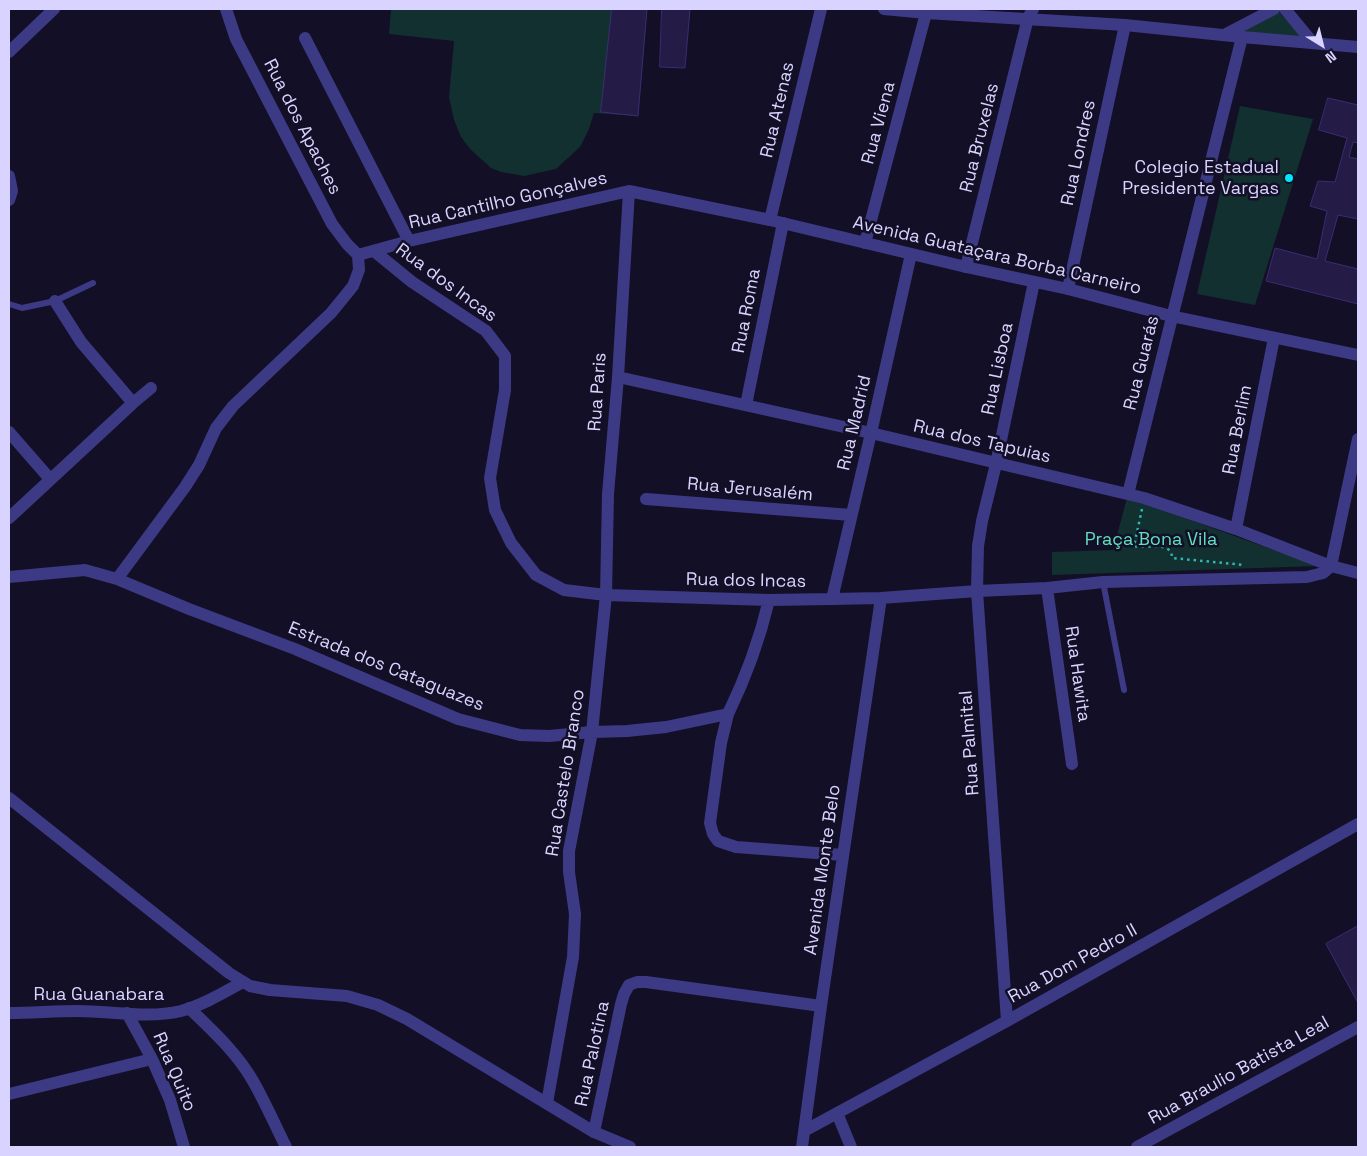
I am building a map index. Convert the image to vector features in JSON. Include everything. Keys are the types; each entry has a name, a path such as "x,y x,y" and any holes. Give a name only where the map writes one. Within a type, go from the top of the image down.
{"street":[{"path":"9,52 54,9"},
{"name":"Rua dos Apaches","path":"226,9 236,39 332,224 358,256"},
{"name":"Rua Atenas","path":"770,220 820,9"},
{"path":"884,9 926,13 1030,13 1242,37 1358,47"},
{"path":"1224,35 1274,9"},
{"path":"1285,9 1313,43"},
{"name":"Rua Viena","path":"865,243 926,13"},
{"name":"Rua Bruxelas","path":"966,267 1030,13"},
{"name":"Rua Londres","path":"1068,289 1125,24"},
{"name":"Rua Guarás","path":"1128,494 1242,37"},
{"path":"305,38 409,241"},
{"path":"9,176 12,191 9,200"},
{"name":"Rua Cantilho Gonçalves","path":"358,256 409,241 629,191"},
{"name":"Avenida Guataçara Borba Carneiro","path":"629,191 770,220 966,267 1068,289 1171,316 1358,355"},
{"name":"Rua Paris","path":"606,595 608,494 618,377 629,191"},
{"name":"Rua Roma","path":"746,405 783,223"},
{"name":"Rua dos Incas","path":"374,251 412,282 486,331 506,356 505,390 490,478 495,510 511,543 536,575 564,590 606,595 769,600 881,598 1047,588 1103,582 1307,577 1323,573 1331,566"},
{"name":"Rua Madrid","path":"832,599 871,434 910,254"},
{"path":"117,579 185,487 216,428 233,406 331,313 352,286 359,270 358,256"},
{"name":"Rua Lisboa","path":"996,464 1034,282"},
{"path":"55,301 81,342 133,402"},
{"name":"Rua Berlim","path":"1236,530 1274,338"},
{"name":"Rua dos Tapuias","path":"618,377 1144,498 1331,566"},
{"path":"9,518 133,402 151,388"},
{"path":"9,432 50,479"},
{"path":"1358,439 1331,566 1358,573"},
{"name":"Rua Palmital","path":"996,464 978,546 977,591 1007,1021"},
{"name":"Rua Jerusalém","path":"646,499 851,515"},
{"name":"Estrada dos Cataguazes","path":"9,577 85,570 117,579 189,609 295,648 458,719 520,735 548,736 627,731 666,727 728,714"},
{"name":"Rua Hawita","path":"1047,588 1072,764"},
{"name":"Rua Castelo Branco","path":"547,1104 573,957 575,914 569,872 569,851 592,732 606,595"},
{"name":"Avenida Monte Belo","path":"802,1147 881,598"},
{"path":"769,600 745,680 728,714 721,744 710,823 713,834 718,841 736,847 843,855"},
{"path":"9,798 229,973 250,986 270,990 347,996 378,1005 407,1019 594,1132 630,1147"},
{"name":"Rua Dom Pedro II","path":"804,1131 1007,1021 1358,824"},
{"name":"Rua Guanabara","path":"9,1013 78,1011 144,1015 163,1013 189,1008 219,996 243,982"},
{"name":"Rua Palotina","path":"594,1132 621,1004 629,985 637,982 646,982 821,1006"},
{"path":"189,1008 230,1049 253,1080 286,1147"},
{"name":"Rua Quito","path":"127,1013 152,1059 170,1100 184,1147"},
{"name":"Rua Braulio Batista Leal","path":"1138,1147 1358,1027"},
{"path":"9,1094 152,1059"},
{"path":"837,1113 850,1147"}],"lane":[{"path":"9,304 22,308 55,301 93,283"},
{"path":"1103,582 1124,690"}],"path":[{"path":"1144,498 1134,546 1141,548 1144,546 1169,548 1172,552 1172,558 1248,565"}],"green space":[{"path":"391,9 647,9 638,116 594,113 580,147 556,169 524,176 501,172 491,168 471,150 461,137 454,120 449,97 454,41 389,34"},
{"path":"1278,11 1305,39 1238,31"},
{"path":"1240,106 1313,119 1255,305 1197,294"},
{"name":"Praça Bona Vila","path":"1127,498 1318,566 1052,575 1052,552 1113,550"}],"building":[{"path":"612,9 647,9 638,116 601,112"},
{"path":"662,9 690,9 685,68 660,67"},
{"path":"1328,98 1358,105 1358,143 1353,142 1349,157 1358,159 1358,219 1338,215 1325,261 1358,269 1358,304 1266,281 1275,248 1317,259 1327,211 1310,206 1318,181 1335,182 1347,138 1319,130"},
{"path":"1358,926 1358,1003 1326,944"}],"place":[{"name":"Colegio Estadual Presidente Vargas","path":"1289,178"}]}
